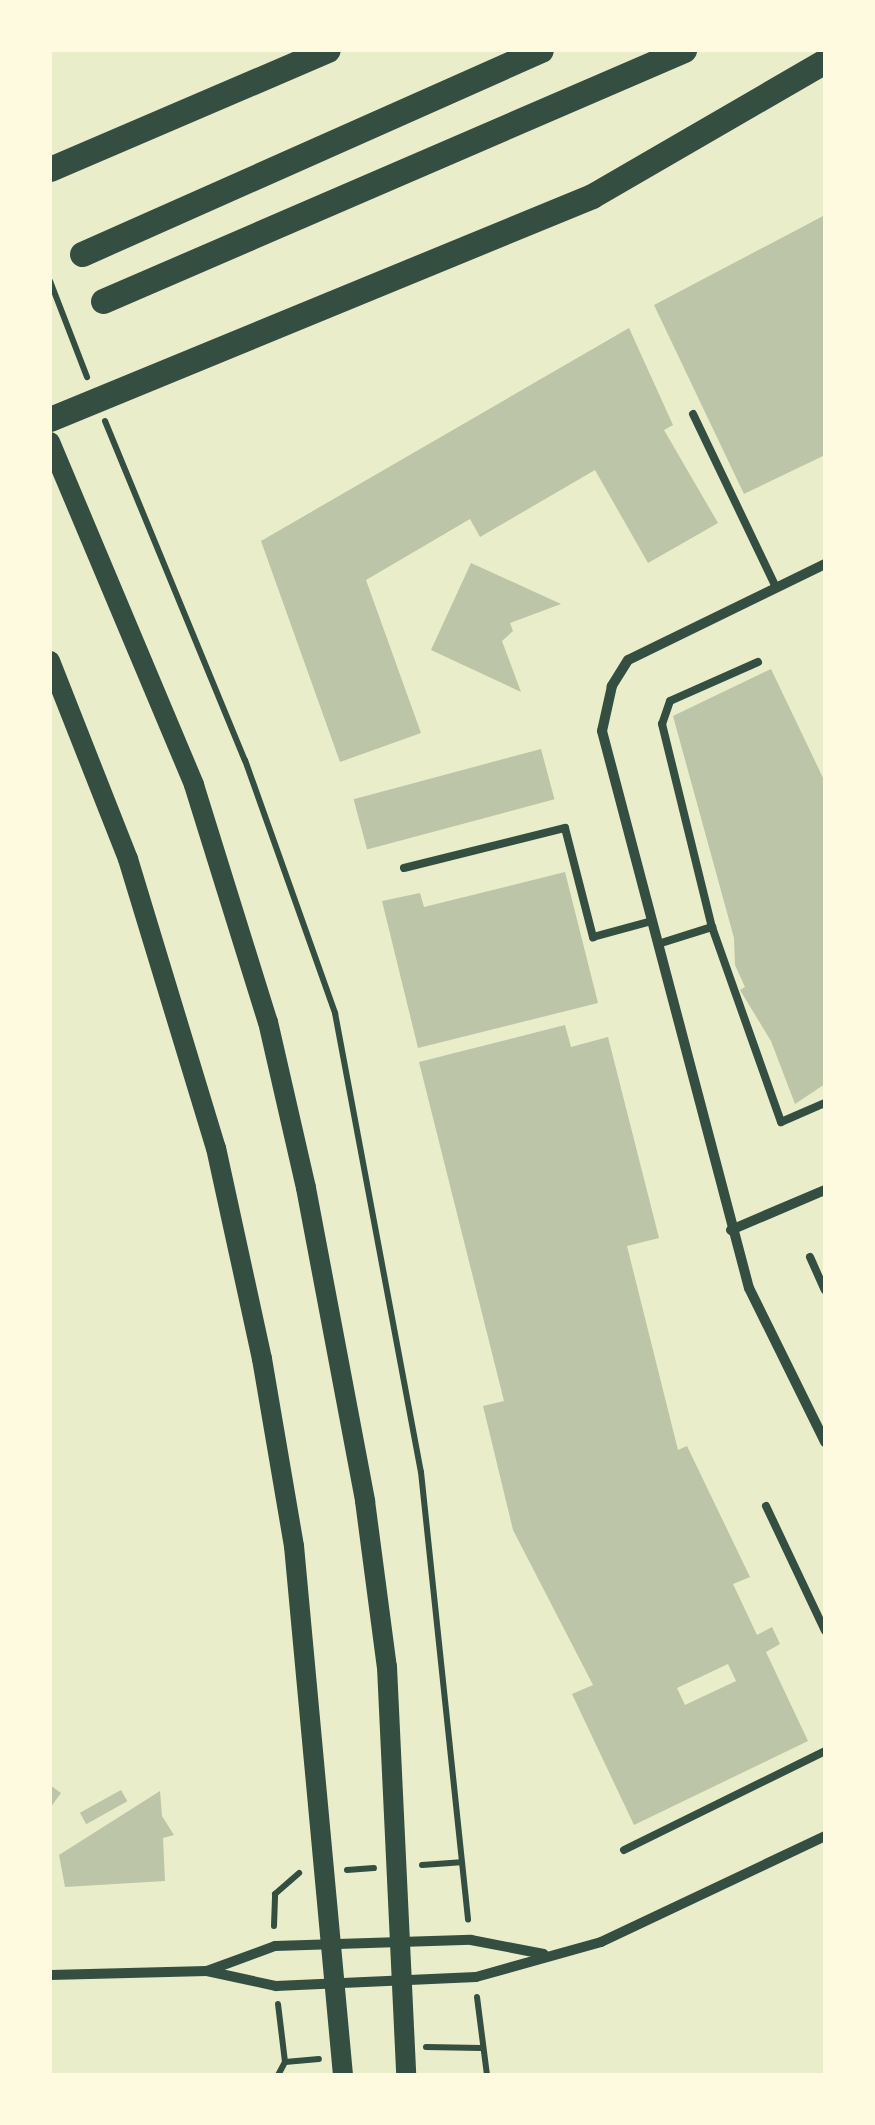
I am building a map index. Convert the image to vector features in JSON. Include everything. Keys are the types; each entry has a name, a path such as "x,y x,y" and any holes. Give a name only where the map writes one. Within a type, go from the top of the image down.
{"main road":[{"path":"50,169 328,50"},
{"path":"82,254 542,50"},
{"path":"103,301 684,50"},
{"path":"50,419 592,196 825,61"},
{"path":"50,442 194,786 272,1040 366,1500 386,1667 406,2075"},
{"path":"50,661 128,859 216,1148 294,1546 338,1983 343,2075"}],"street":[{"path":"825,564 628,660 612,686 602,731 749,1288 825,1442"},
{"path":"731,1230 825,1190"},
{"path":"206,1971 241,1984 476,1977 600,1942 825,1836"},
{"path":"50,1976 206,1971 275,1946 334,1943 471,1940 546,1955"}],"lane":[{"path":"693,414 776,587"},
{"path":"758,662 670,701 662,724 712,927 781,1122 825,1103"},
{"path":"404,868 564,828 593,937 652,921"},
{"path":"658,944 712,927"},
{"path":"810,1257 825,1290"},
{"path":"766,1506 821,1614 825,1631"},
{"path":"624,1850 825,1751"}],"path":[{"path":"50,282 246,760 335,1013 422,1472 471,1940"},
{"path":"476,1977 487,2075"},
{"path":"278,2075 286,2062"}],"building":[{"path":"825,215 825,455 744,494 654,305"},
{"path":"629,328 673,425 664,430 718,523 648,563 595,470 480,537 470,519 366,580 421,733 340,762 261,541"},
{"path":"471,563 561,604 510,623 513,631 502,641 521,692 431,650"},
{"path":"771,669 825,782 825,1084 795,1104 771,1041 740,990 745,987 735,965 734,938 673,716"},
{"path":"541,749 554,799 367,849 354,799"},
{"path":"565,872 598,1003 418,1048 382,901 420,893 424,907"},
{"path":"565,1025 571,1047 608,1037 659,1238 627,1246 678,1450 687,1446 750,1577 733,1584 757,1635 772,1627 780,1644 766,1652 808,1741 634,1825 572,1694 593,1685 513,1530 483,1406 504,1401 419,1062","holes":["728,1664 736,1681 685,1705 677,1688"]},
{"path":"50,1785 61,1793 50,1808"},
{"path":"121,1790 127,1801 86,1824 80,1813"},
{"path":"160,1791 162,1816 174,1835 163,1838 165,1881 65,1887 59,1855"}]}
